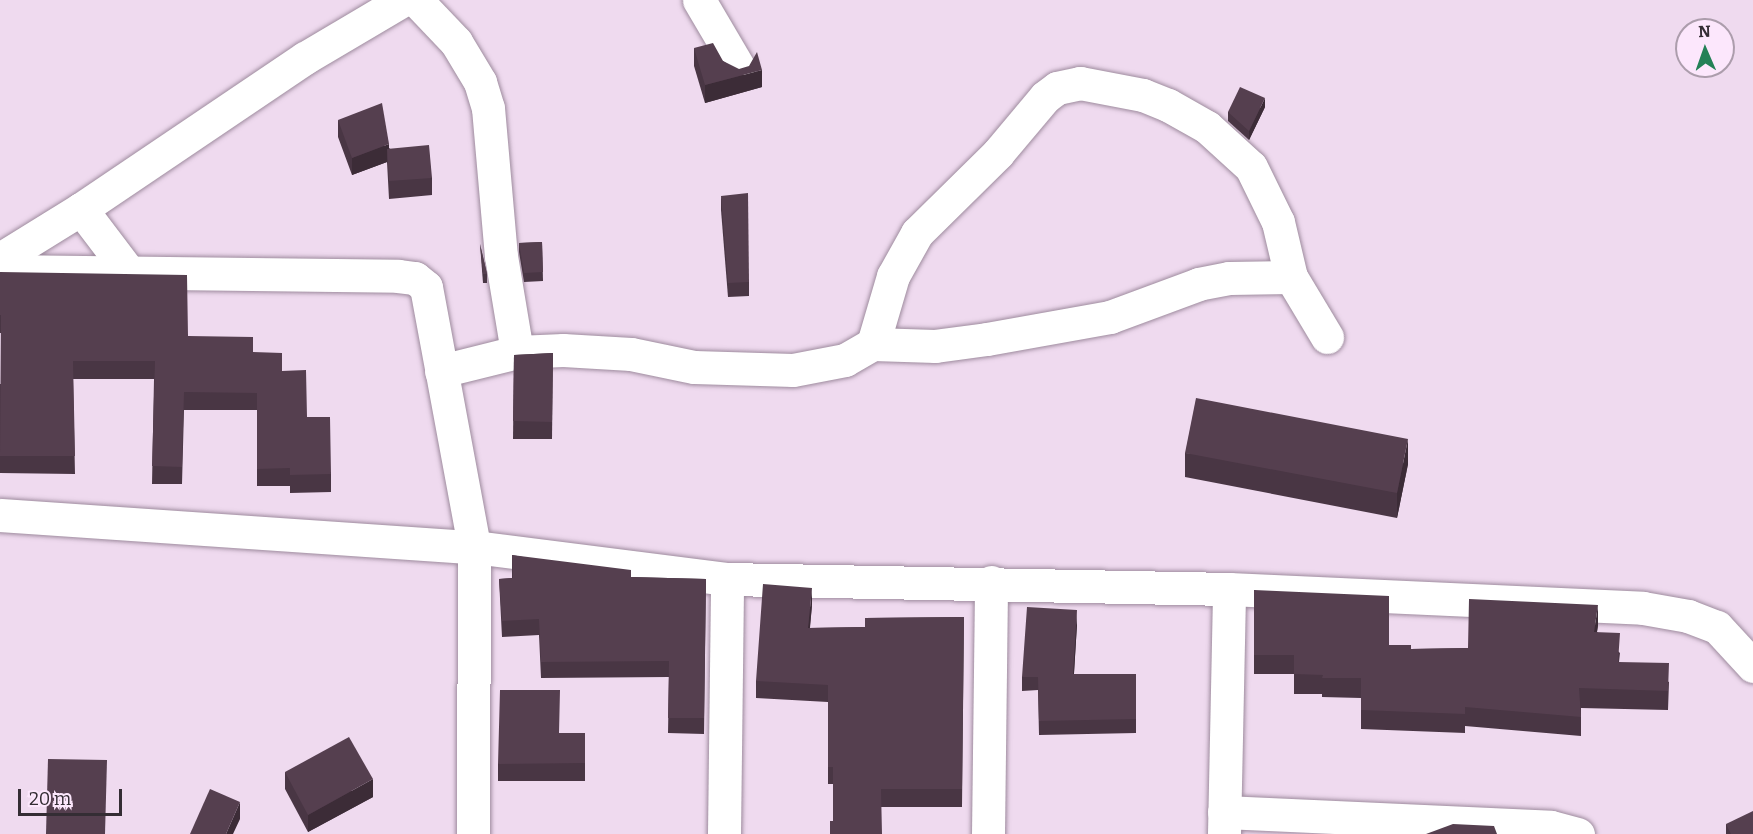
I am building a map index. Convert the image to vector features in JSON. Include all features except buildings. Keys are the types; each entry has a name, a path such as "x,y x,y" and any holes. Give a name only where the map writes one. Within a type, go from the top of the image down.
{"street":[{"path":"0,259 81,209 305,58 402,0"},
{"path":"416,0 456,42 480,82 488,108 501,256 517,352"},
{"path":"699,0 739,68"},
{"path":"873,344 893,276 917,233 998,153 1045,97 1057,88 1080,83 1143,95 1207,127 1251,167 1265,190 1291,277 1326,337"},
{"path":"81,209 128,271"},
{"path":"0,270 415,278 426,286 474,547 473,834"},
{"path":"441,370 517,352 597,351 694,368 793,370 845,360 873,344 935,346 987,339 1110,317 1198,284 1229,278 1291,277"},
{"path":"0,515 474,547 727,579 991,582 1229,589 1643,608 1688,616 1717,627 1753,666"},
{"path":"724,834 727,579"},
{"path":"988,834 991,582"},
{"path":"1229,589 1224,823 1551,827 1578,834"}]}
